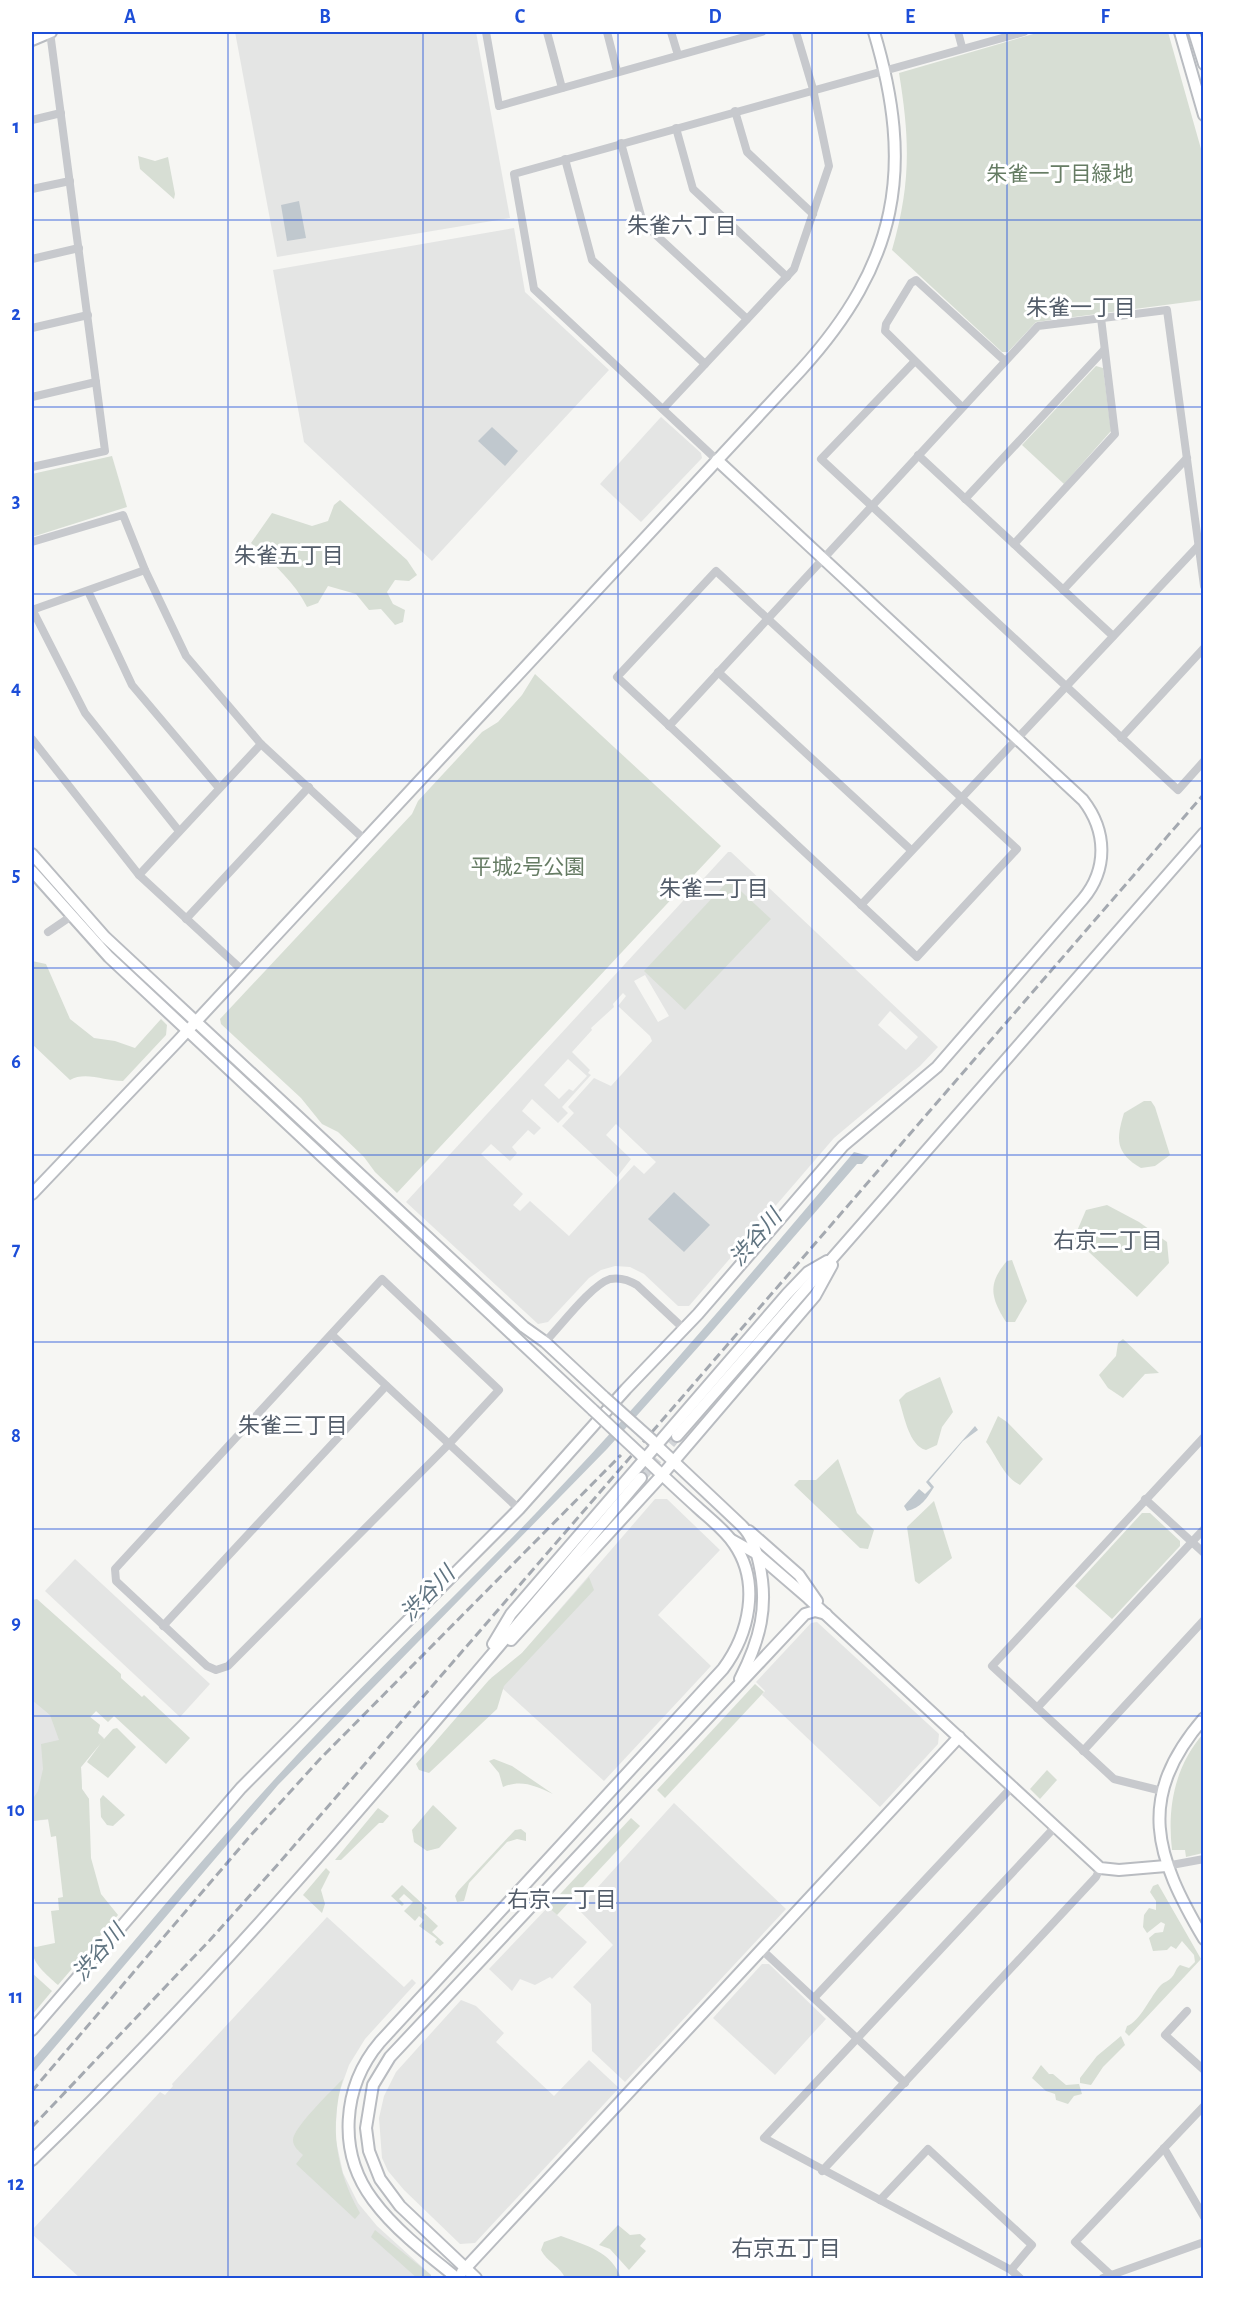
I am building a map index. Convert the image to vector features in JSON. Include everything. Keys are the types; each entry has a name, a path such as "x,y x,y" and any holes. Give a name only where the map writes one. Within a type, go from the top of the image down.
{"street":[{"path":"32,40 50,32 105,451 32,467"},
{"path":"486,32 499,106 678,55 735,35 762,32"},
{"path":"547,32 562,88"},
{"path":"606,32 617,71"},
{"path":"671,32 678,55"},
{"path":"663,409 794,269 829,166 813,89 796,32"},
{"path":"32,1194 192,1026 834,332 868,278 886,228 894,182 895,128 884,69 874,32"},
{"path":"958,32 962,47"},
{"path":"32,2030 241,1788 519,1509 851,1138 942,1061 1093,885 1102,854 1101,836 1096,818 1083,800 534,289 514,174 962,47 1024,32"},
{"path":"1180,32 1203,115"},
{"path":"1194,32 1203,64"},
{"path":"735,111 747,152 813,214"},
{"path":"32,120 61,113"},
{"path":"676,128 693,189 787,276"},
{"path":"621,143 643,223 747,319"},
{"path":"565,159 592,260 705,364"},
{"path":"32,189 70,181"},
{"path":"32,259 79,248"},
{"path":"962,407 914,362 910,353 885,331 900,300 916,280 1005,361"},
{"path":"669,726 1038,326 1167,310 1203,586"},
{"path":"32,328 88,315"},
{"path":"1014,544 1115,434 1101,318"},
{"path":"965,498 1104,350"},
{"path":"914,362 821,459 1178,790 1203,761"},
{"path":"32,397 96,382"},
{"path":"918,455 1113,636"},
{"path":"1063,590 1187,458"},
{"path":"32,542 123,514 145,570 186,656 261,744 364,839"},
{"path":"861,905 1198,545"},
{"path":"145,570 32,610 85,712 179,831"},
{"path":"716,571 768,618 1017,849 917,957 617,677 716,571"},
{"path":"88,591 132,686 219,788"},
{"path":"1122,738 1203,648"},
{"path":"718,672 911,850"},
{"path":"32,739 139,875 242,970"},
{"path":"139,875 261,744"},
{"path":"186,919 309,787"},
{"path":"677,1436 1203,833"},
{"path":"32,854 99,931 192,1026 593,1410 730,1538 757,1554 826,1614 1100,1868 1119,1870 1166,1866 1203,1859"},
{"path":"33,875 70,917 524,1327 545,1342 742,1526 800,1575 826,1614"},
{"path":"48,932 70,917"},
{"path":"477,1671 511,1614 643,1456 808,1272 837,1254"},
{"path":"477,1671 521,1631 662,1475 815,1296 837,1254"},
{"path":"382,1279 499,1390 448,1445 228,1666 216,1670 207,1666 116,1581 115,1569 332,1335 382,1279"},
{"path":"545,1342 600,1285 612,1279 629,1280 637,1285 683,1328"},
{"path":"332,1335 519,1509"},
{"path":"163,1626 386,1386"},
{"path":"1162,1791 1114,1779 992,1666 1203,1437"},
{"path":"32,2160 79,2114 246,1936 642,1478"},
{"path":"1145,1499 1203,1553"},
{"path":"734,1689 750,1659 762,1624 764,1599 757,1554 750,1536 742,1526"},
{"path":"1037,1708 1203,1529"},
{"path":"730,1538 746,1573 749,1595 747,1619 737,1647 727,1663 380,2042 357,2077 350,2105 348,2133 352,2157 361,2180 385,2214 457,2278 959,1737"},
{"path":"746,1573 749,1561 757,1554 778,1556"},
{"path":"476,2278 391,2196 380,2179 369,2151 366,2128 372,2085 390,2057 805,1614 815,1611 826,1614"},
{"path":"1083,1751 1203,1620"},
{"path":"1203,1718 1180,1748 1162,1791 1160,1841 1166,1866 1177,1894 1203,1939"},
{"path":"814,1998 1012,1787"},
{"path":"1020,2278 1011,2270 764,2138 1055,1827"},
{"path":"822,2171 1096,1877 1100,1868"},
{"path":"762,1950 905,2083"},
{"path":"1187,2011 1165,2035 1203,2070"},
{"path":"1203,2106 1075,2242 1109,2277 1203,2242"},
{"path":"1164,2148 1203,2217"},
{"path":"880,2200 928,2149 1032,2245 1011,2270"}],"shaded area":[{"path":"235,32 476,32 510,218 277,257"},
{"path":"299,201 306,238 287,241 281,205"},
{"path":"514,228 525,292 609,370 432,561 304,442 273,270"},
{"path":"661,417 701,453 702,458 641,522 600,484"},
{"path":"492,427 518,451 505,466 478,441"},
{"path":"728,852 731,852 938,1047 920,1066 834,1138 689,1306 678,1306 644,1274 630,1267 615,1266 601,1270 589,1278 548,1322 538,1324 406,1202","holes":["645,975 669,1016 658,1022 634,981","623,993 626,996 618,1006 650,1036 652,1041 611,1086 594,1078 568,1107 574,1113 562,1126 617,1177 631,1159 606,1135 616,1124 656,1162 644,1174 634,1165 569,1236 530,1201 520,1211 513,1205 523,1194 481,1154 491,1144 510,1161 517,1153 512,1147 528,1130 534,1135 541,1128 522,1111 532,1099 558,1123 568,1113 562,1107 591,1075 588,1073 590,1070 572,1052 592,1030 591,1028 614,1007 613,1004","890,1011 918,1037 906,1050 878,1025","568,1059 587,1076 573,1091 569,1089 559,1099 544,1085"]},
{"path":"854,1152 869,1156 862,1164 857,1164 607,1449 278,1785 32,2074 32,2060 242,1815 305,1746 503,1547 618,1425"},
{"path":"674,1192 710,1225 684,1252 648,1219"},
{"path":"975,1426 978,1430 963,1441 929,1481 934,1487 926,1499 916,1508 907,1511 904,1506 919,1489 925,1494 931,1488 926,1482"},
{"path":"655,1499 667,1499 720,1550 658,1615 711,1666 604,1781 491,1678 522,1653"},
{"path":"75,1559 210,1684 180,1717 45,1591"},
{"path":"817,1622 939,1734 938,1744 880,1807 762,1695 765,1691 756,1682 811,1623"},
{"path":"32,1654 96,1711 90,1717 100,1725 98,1733 104,1738 81,1767 82,1789 89,1799 89,1816 32,1821"},
{"path":"674,1803 786,1909 625,2082 592,2051 591,2004 573,1987 613,1945 578,1909"},
{"path":"548,1907 587,1942 552,1979 550,1977 535,1985 520,1979 512,1991 489,1969"},
{"path":"327,1917 404,1987 412,1979 416,1983 365,2039 349,2065 338,2096 335,2136 343,2173 358,2203 377,2226 431,2275 431,2278 80,2278 32,2234 33,2229 160,2092 165,2095 173,2086 172,2084"},
{"path":"762,1964 769,1964 826,2019 775,2075 713,2018"},
{"path":"461,2000 476,2006 504,2033 496,2042 554,2096 589,2060 619,2088 475,2243 460,2244 404,2190 388,2171 382,2158 379,2118 384,2096 396,2072"}],"green space":[{"name":"朱雀一丁目緑地","path":"1040,32 1168,32 1203,156 1203,300 1036,322 1008,352 1002,352 892,250 903,204 907,162 907,141 899,73"},
{"path":"138,156 155,161 168,157 174,199 140,169"},
{"path":"1096,366 1103,368 1111,431 1064,484 1022,445"},
{"path":"112,456 127,507 32,537 32,474"},
{"path":"340,500 407,560 417,575 409,581 395,580 387,592 393,604 405,610 403,622 395,625 381,609 369,610 356,594 328,586 318,603 307,607 275,565 251,543 272,513 312,526 328,521 334,505"},
{"name":"平城2号公園","path":"535,674 721,846 397,1193 338,1132 322,1124 301,1098 221,1024 220,1019 412,814 418,801 482,732 498,722 522,695"},
{"path":"729,880 771,919 685,1010 644,971"},
{"path":"32,961 46,964 70,1019 94,1038 115,1041 135,1048 161,1019 167,1025 166,1035 123,1081 89,1076 70,1080 32,1044"},
{"path":"1144,1101 1151,1101 1155,1107 1170,1155 1155,1166 1141,1168 1126,1157 1119,1138 1124,1113"},
{"path":"1107,1205 1139,1222 1167,1242 1169,1263 1137,1297 1074,1238 1086,1210"},
{"path":"1012,1260 1027,1301 1015,1322 1006,1322 997,1306 993,1291 996,1277 1007,1261"},
{"path":"1123,1339 1159,1373 1145,1374 1123,1398 1108,1388 1099,1375 1116,1356 1118,1343"},
{"path":"940,1377 953,1412 942,1427 937,1445 926,1450 915,1443 911,1436 899,1400 906,1393"},
{"path":"998,1416 1007,1422 1043,1459 1020,1485 1005,1471 986,1442"},
{"path":"838,1459 857,1513 874,1530 868,1549 860,1548 794,1485 799,1480 816,1480"},
{"path":"934,1501 952,1558 919,1584 915,1581 907,1527"},
{"path":"1142,1513 1150,1513 1180,1541 1180,1546 1112,1619 1075,1586"},
{"path":"589,1577 594,1590 504,1686 497,1709 429,1773 419,1770 416,1764 489,1680 522,1653"},
{"path":"37,1599 121,1674 121,1678 142,1697 144,1695 190,1738 166,1764 114,1716 108,1722 96,1711 90,1717 100,1725 98,1733 104,1739 113,1729 117,1728 136,1747 108,1778 87,1762 101,1743 81,1767 82,1789 89,1799 91,1858 101,1894 118,1915 58,1985 40,1967 32,1952 32,1946 55,1943 51,1911 59,1910 58,1898 63,1897 56,1836 51,1837 48,1819 32,1821 32,1800 38,1791 43,1769 41,1744 59,1740 50,1715 32,1700 32,1600"},
{"path":"755,1684 764,1692 665,1798 657,1790"},
{"path":"1203,1734 1203,1853 1186,1857 1185,1850 1172,1850 1172,1803 1180,1773 1193,1746"},
{"path":"494,1759 512,1766 553,1794 522,1784 503,1787 499,1773 489,1761"},
{"path":"1047,1770 1057,1780 1040,1799 1030,1789"},
{"path":"103,1795 125,1815 113,1826 107,1825 101,1817 100,1799"},
{"path":"433,1805 457,1828 439,1848 427,1851 414,1842 412,1830"},
{"path":"378,1808 389,1816 341,1860 335,1860"},
{"path":"631,1818 640,1826 557,1915 548,1907"},
{"path":"521,1829 526,1833 526,1841 517,1839 507,1842 469,1883 464,1901 457,1902 455,1896 458,1891 515,1830"},
{"path":"326,1868 330,1872 321,1890 325,1904 322,1913 303,1895"},
{"path":"1158,1884 1201,1959 1129,2036 1125,2032 1127,2026 1141,2014 1157,1989 1171,1978 1180,1965 1189,1968 1195,1962 1194,1955 1182,1941 1176,1949 1171,1946 1167,1950 1153,1951 1149,1938 1155,1933 1163,1932 1165,1924 1161,1922 1147,1933 1143,1927 1144,1915 1149,1908 1156,1910 1156,1901 1150,1892 1153,1886"},
{"path":"402,1885 427,1908 423,1912 438,1926 432,1932 444,1943 440,1946 435,1942 437,1939 419,1926 424,1920 419,1916 415,1921 404,1911 413,1902 404,1894 399,1899 404,1904 402,1906 391,1896"},
{"path":"32,1973 52,1991 32,2015"},
{"path":"1121,2036 1125,2045 1103,2067 1091,2085 1080,2083 1080,2078 1097,2056"},
{"path":"1041,2065 1049,2074 1053,2074 1066,2085 1079,2084 1082,2094 1074,2096 1068,2104 1056,2100 1055,2094 1046,2091 1032,2078"},
{"path":"343,2079 336,2114 337,2148 345,2181 360,2213 355,2219 296,2164 303,2155 293,2142 295,2134 306,2118"},
{"path":"618,2225 630,2235 640,2234 646,2239 640,2246 646,2251 629,2270 610,2249 599,2245"},
{"path":"375,2230 431,2275 431,2278 417,2278 371,2237"},
{"path":"561,2236 604,2255 617,2269 621,2278 565,2278 541,2250 544,2242"}],"tunnel":[{"path":"641,1478 677,1436"}],"railway":[{"path":"32,2127 210,1940 280,1862 1204,794"},
{"path":"32,2091 251,1835 320,1759 621,1455"}],"district":[{"name":"朱雀六丁目","path":"682,225"},
{"name":"朱雀一丁目","path":"1081,307"},
{"name":"朱雀五丁目","path":"289,555"},
{"name":"朱雀二丁目","path":"714,888"},
{"name":"右京二丁目","path":"1108,1240"},
{"name":"朱雀三丁目","path":"293,1425"},
{"name":"右京一丁目","path":"562,1899"},
{"name":"右京五丁目","path":"786,2248"}],"water label":[{"name":"渋谷川","path":"755,1237"},
{"name":"渋谷川","path":"427,1593"},
{"name":"渋谷川","path":"98,1952"}]}
